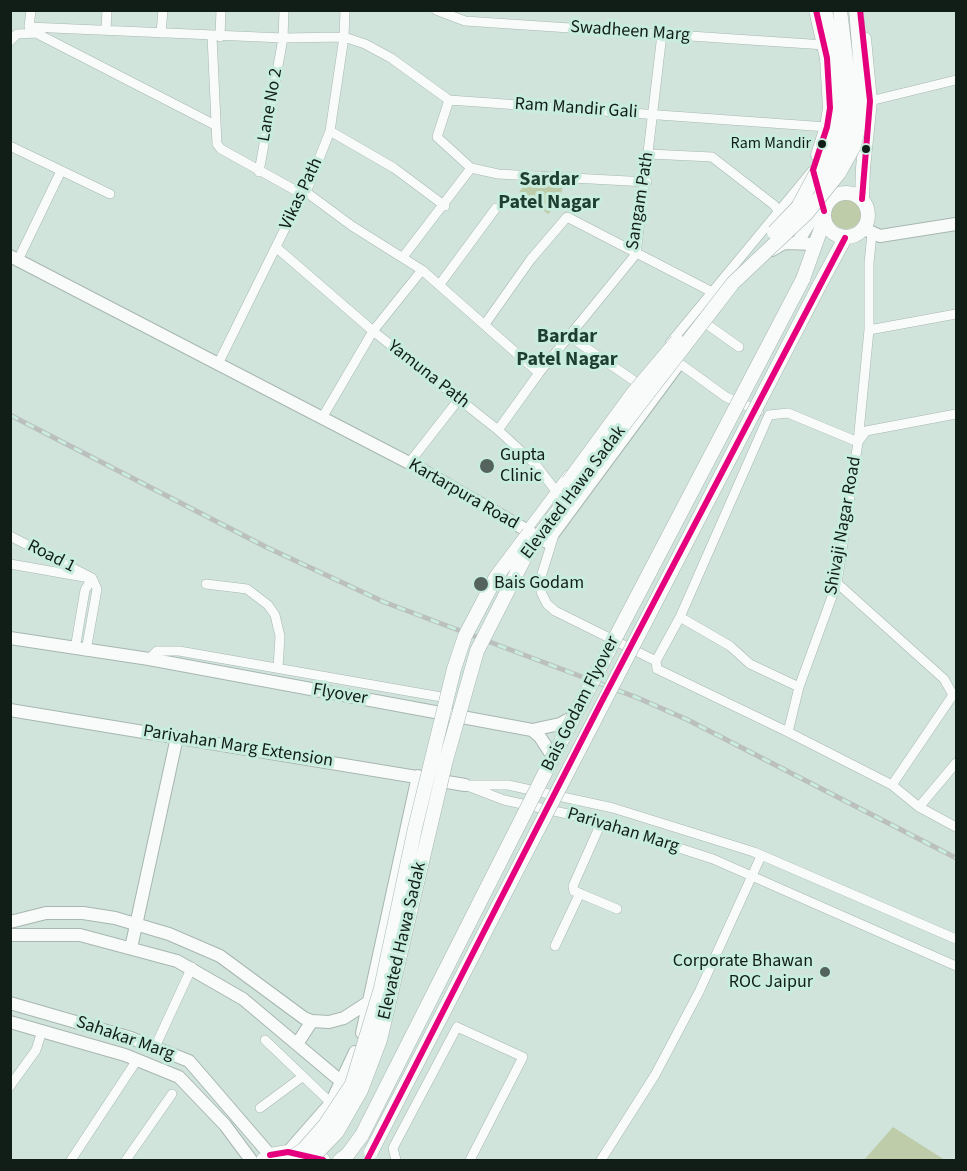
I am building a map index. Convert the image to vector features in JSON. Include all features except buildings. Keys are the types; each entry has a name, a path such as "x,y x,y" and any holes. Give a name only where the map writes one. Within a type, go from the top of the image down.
{"main road":[{"path":"816,10 825,45 830,108 827,127 813,170 832,232 845,238 868,232 869,217 862,199 862,168 870,101 860,10"},
{"name":"Elevated Hawa Sadak","path":"288,1156 304,1149 325,1125 352,1084 381,988 415,828 454,669 465,636 496,577 634,392 730,278 798,207 821,164 835,129 838,98 835,61 825,10"},
{"path":"798,207 833,165 847,131 851,100 850,80 840,10"},
{"name":"Elevated Hawa Sadak","path":"310,1161 337,1132 362,1090 380,1040 446,760 477,651 528,551 581,480 734,284 807,213 839,173 854,146 864,104 856,10"},
{"path":"824,211 830,200 842,193 849,192 862,199"},
{"name":"Bais Godam Flyover","path":"340,1161 362,1135 575,716 803,279 816,244 824,211"},
{"name":"Bais Godam Flyover","path":"369,1156 845,238"},
{"path":"266,1158 288,1156 323,1161"}],"street":[{"path":"31,10 29,27 216,36 344,37 365,44 391,58 449,100 437,137 471,168 498,174 647,182"},
{"path":"106,30 107,10"},
{"path":"161,33 163,10"},
{"path":"221,10 216,36 215,125 217,144 221,149 260,172 304,193 422,270 539,373"},
{"name":"Lane No 2","path":"260,172 283,38 284,10"},
{"name":"Vikas Path","path":"218,364 304,193 330,131 344,37 345,10"},
{"name":"Swadheen Marg","path":"436,10 465,21 825,45"},
{"path":"10,41 17,34 36,33 215,125"},
{"name":"Sangam Path","path":"498,430 539,373 636,254 647,182 662,34"},
{"path":"870,101 957,80"},
{"name":"Ram Mandir Gali","path":"449,100 827,127"},
{"path":"330,131 393,168 445,206"},
{"path":"12,147 110,194"},
{"path":"649,154 712,157 780,210 784,243"},
{"path":"403,257 445,206 471,168"},
{"path":"526,531 710,291 813,170"},
{"path":"14,258 62,171"},
{"path":"440,284 496,208"},
{"path":"797,243 824,211"},
{"path":"485,324 531,260 567,217 728,300"},
{"path":"868,232 880,236 957,224"},
{"name":"Shivaji Nagar Road","path":"788,732 799,687 837,583 858,442 869,330 868,232"},
{"path":"656,661 555,611 547,604 541,592 541,577 551,538 708,325 771,251 784,243 816,244"},
{"name":"Yamuna Path","path":"277,248 373,331 498,430 536,465 571,510"},
{"name":"Kartarpura Road","path":"14,258 408,463 526,531 551,538"},
{"path":"322,418 373,331 422,270"},
{"path":"869,330 957,314"},
{"path":"708,325 739,347"},
{"path":"569,336 655,396"},
{"path":"679,363 726,397 769,415 788,413 858,442 866,431 957,414"},
{"path":"408,463 459,399"},
{"path":"769,415 680,617 656,661 657,669 892,784 920,807 957,826"},
{"name":"Road 1","path":"10,536 92,578"},
{"path":"10,564 92,578 85,590 81,650"},
{"path":"837,583 944,679 953,695 892,784"},
{"path":"206,584 247,589 257,594 268,605 275,615 280,636 278,668"},
{"path":"680,617 730,646 750,664 799,687"},
{"name":"Flyover","path":"10,638 149,659 532,730 560,724 575,716"},
{"path":"149,659 157,651 179,651 447,698"},
{"name":"Parivahan Marg Extension","path":"10,710 465,785"},
{"path":"532,730 554,757"},
{"path":"131,948 177,737"},
{"path":"920,807 957,763"},
{"path":"288,1156 331,1103 343,1083 362,1033 418,776"},
{"name":"Parivahan Marg","path":"465,785 504,801 601,823 713,859 957,966"},
{"name":"Parivahan Marg","path":"465,785 508,786 614,808 761,856 957,939"},
{"path":"601,823 573,886 574,891 617,909"},
{"path":"601,1161 660,1065 699,992 750,875 761,856"},
{"path":"555,946 580,893"},
{"path":"10,922 46,913 65,912 99,915 169,934 220,956 304,1018 312,1021 329,1022 344,1018 367,1003"},
{"path":"10,935 80,934 192,968 243,999 343,1083"},
{"path":"154,1047 192,968"},
{"name":"Sahakar Marg","path":"10,1003 131,1038 189,1061 266,1158"},
{"path":"297,1044 312,1021"},
{"name":"Sahakar Marg","path":"10,1022 137,1060 179,1077 225,1125 251,1161"},
{"path":"396,1161 393,1148 457,1028 523,1056 470,1161"},
{"path":"10,1086 36,1050 42,1032"},
{"path":"265,1040 331,1103"},
{"path":"71,1161 137,1060"},
{"path":"260,1108 302,1077"},
{"path":"126,1161 172,1094"}],"green space":[{"path":"528,181 563,184 560,202 548,214 519,192"},
{"path":"846,197 857,202 862,213 857,224 846,229 835,224 830,213 835,202"},
{"path":"893,1127 945,1160 864,1160"}],"railway":[{"path":"10,415 266,547 384,602 638,698 688,720 956,858"}],"transit line":[{"path":"816,10 827,58 830,108 827,127 813,170 824,211"},
{"path":"860,10 870,101 862,199"},
{"path":"367,1160 601,703 845,238"},
{"path":"270,1155 288,1152 323,1160"}],"place":[{"name":"Ram Mandir","path":"822,144"},
{"name":"Gupta Clinic","path":"487,466"},
{"name":"Bais Godam","path":"481,584"},
{"name":"Corporate Bhawan ROC Jaipur","path":"825,972"}],"district":[{"name":"Sardar Patel Nagar","path":"549,192"},
{"name":"Bardar Patel Nagar","path":"567,350"}]}
